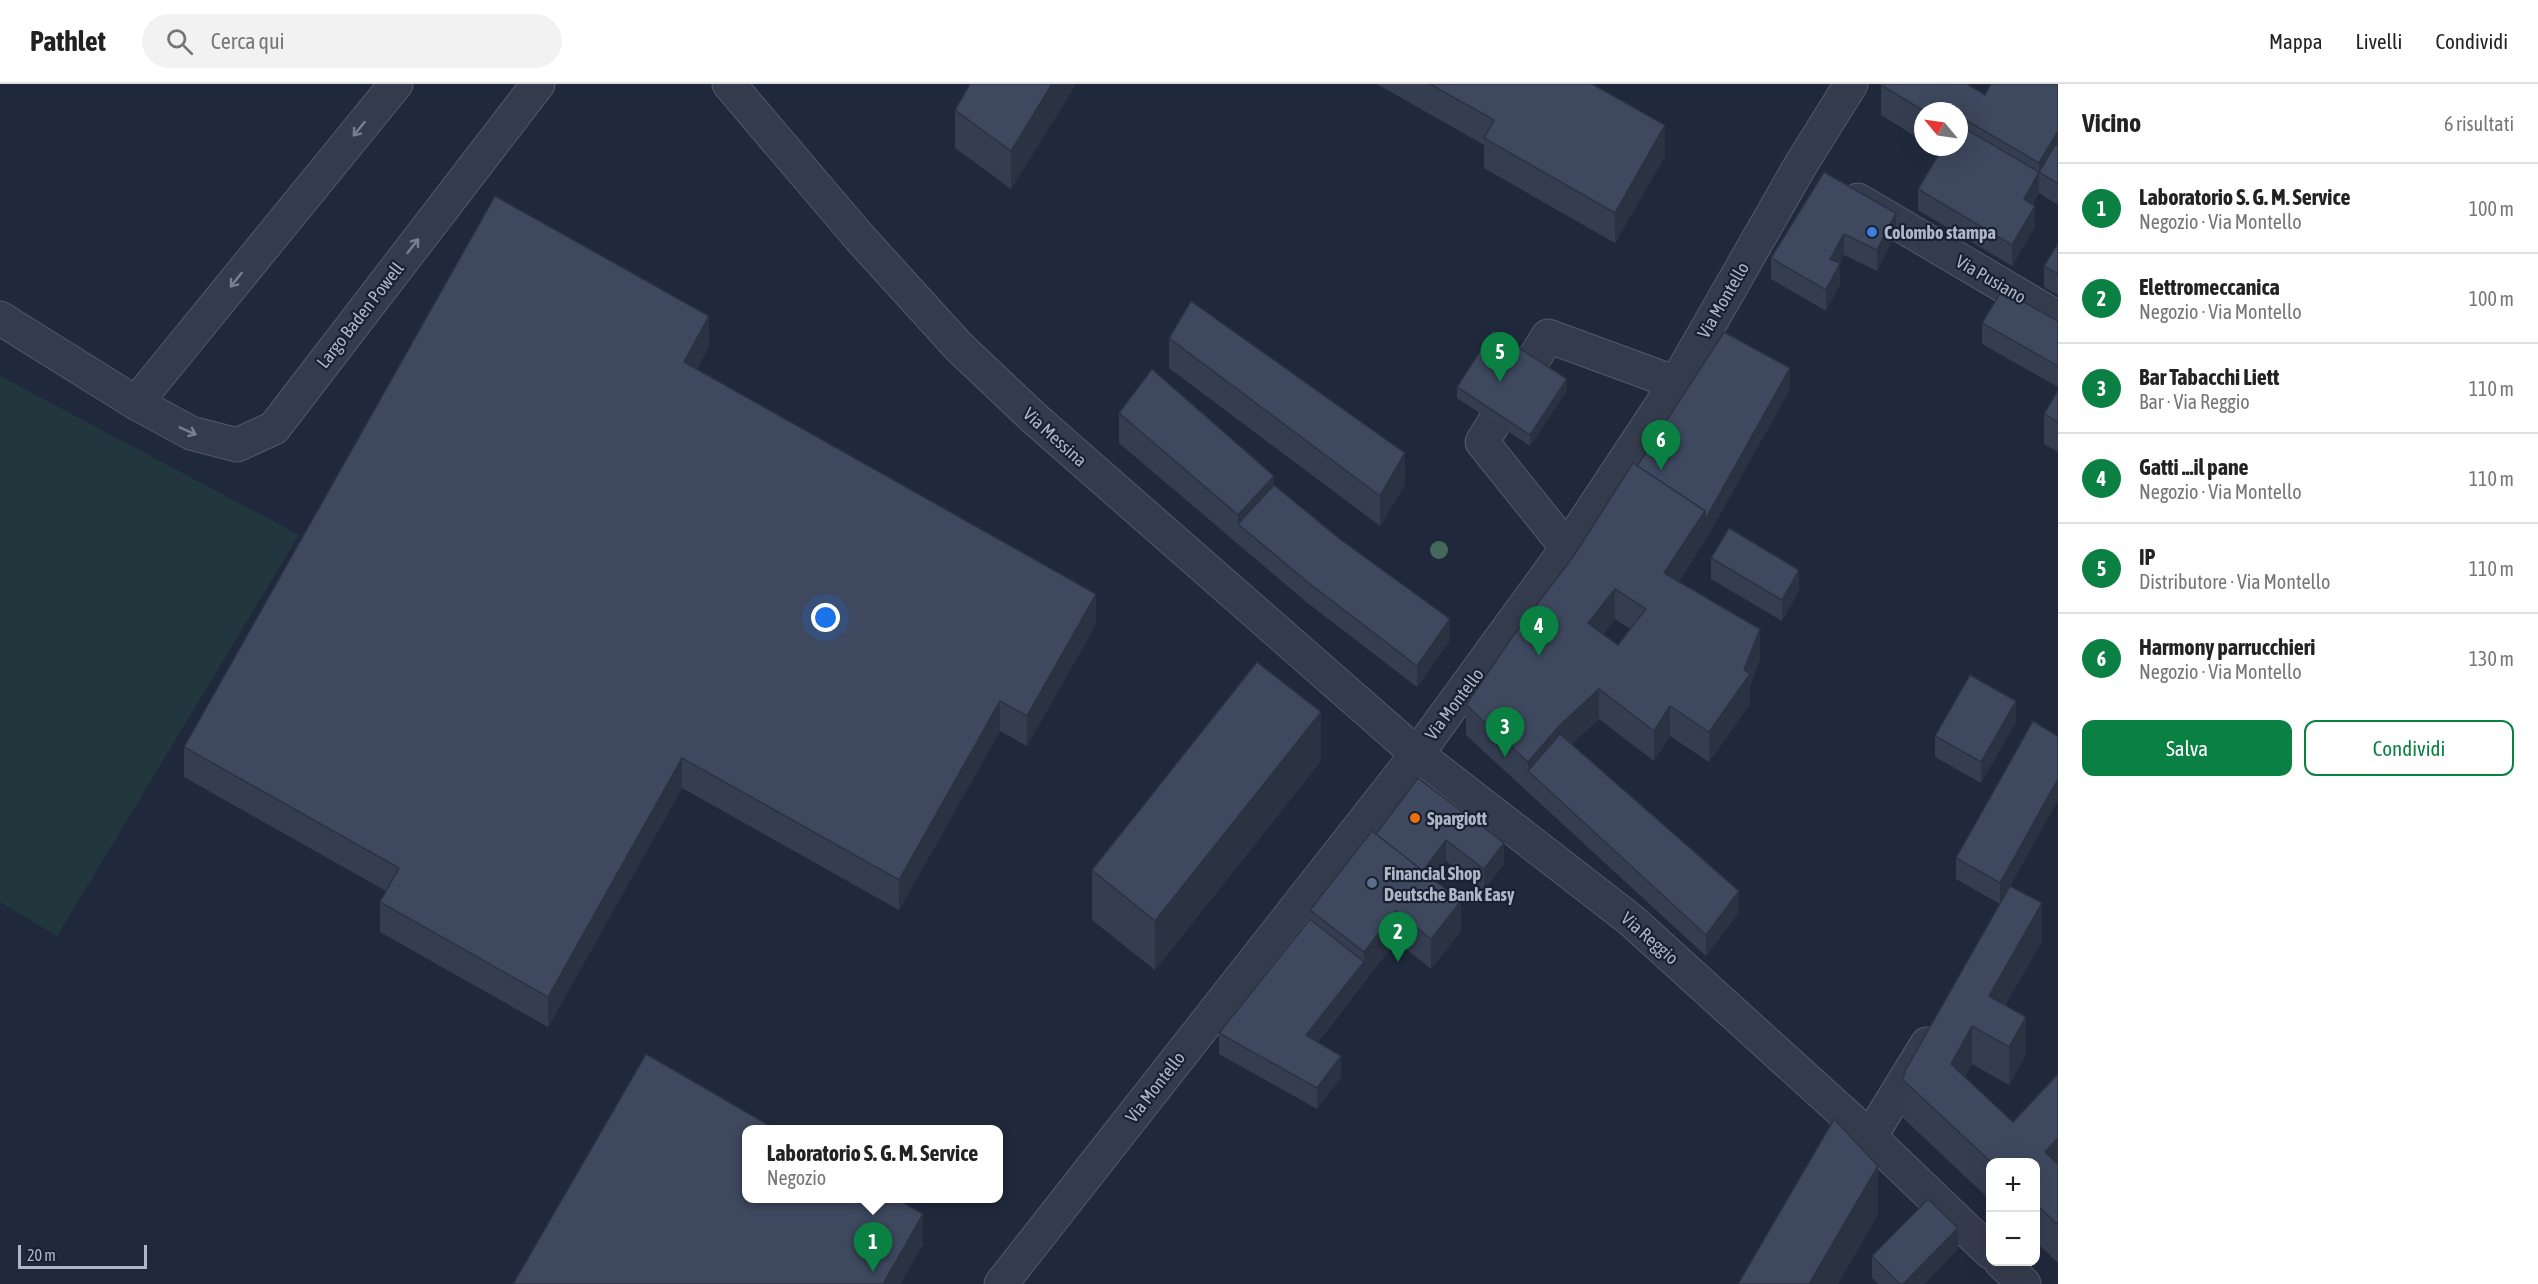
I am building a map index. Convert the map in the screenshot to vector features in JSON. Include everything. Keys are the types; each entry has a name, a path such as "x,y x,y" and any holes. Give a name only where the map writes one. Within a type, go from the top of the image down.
{"street":[{"path":"136,404 396,84"},
{"name":"Largo Baden Powell","path":"0,318 136,404 191,433 237,445 274,428 538,84"},
{"name":"Via Messina","path":"729,84 860,238 959,347 1034,418 1417,754"},
{"name":"Via Montello","path":"1001,1284 1417,754 1567,549 1676,383 1800,166 1851,84"},
{"name":"Via Pusiano","path":"1800,166 2058,318"},
{"path":"1567,549 1482,442 1548,336 1676,383"},
{"name":"Via Reggio","path":"1417,754 1631,920 1870,1137 1986,1248"},
{"path":"1870,1137 1945,1015"},
{"path":"2005,1266 2024,1284"}],"green space":[{"path":"0,376 299,535 57,936 0,902"}],"building":[{"path":"970,84 1052,84 1011,151 955,110"},
{"path":"1430,84 1592,84 1665,125 1615,213 1484,138 1494,120"},
{"path":"1967,84 1985,95 1991,84 2058,84 2058,131 2039,163 1968,121 1968,102 1914,102 1914,105 1881,85"},
{"path":"1968,130 2039,172 2024,199 2035,206 2012,245 1918,189 1938,156 1968,156"},
{"path":"2055,145 2058,146 2058,184 2039,172"},
{"path":"1824,172 1896,213 1877,250 1844,234 1830,259 1840,263 1826,290 1771,258"},
{"path":"495,196 709,316 684,362 1096,594 1027,716 1000,701 899,880 682,758 548,997 380,902 399,868 184,747"},
{"path":"2058,243 2058,274 2044,266"},
{"path":"2002,290 2058,321 2058,366 1982,323"},
{"path":"1191,301 1405,453 1380,496 1169,338"},
{"path":"1493,331 1567,379 1530,435 1457,387"},
{"path":"1724,332 1790,368 1705,520 1705,511 1637,466"},
{"path":"1152,369 1274,476 1238,515 1119,413"},
{"path":"2058,390 2058,422 2044,414"},
{"path":"1633,463 1705,511 1664,573 1760,629 1744,670 1750,674 1709,732 1670,706 1654,731 1599,689 1560,725 1528,762 1466,705 1510,640 1573,557","holes":["1615,589 1646,609 1618,645 1588,623"]},
{"path":"1274,485 1340,539 1450,619 1417,666 1305,580 1238,524"},
{"path":"1729,528 1799,570 1782,600 1711,558"},
{"path":"1257,662 1321,712 1155,921 1092,870"},
{"path":"1970,675 2016,701 1981,762 1935,736"},
{"path":"2033,721 2058,736 2058,779 2000,883 1956,858"},
{"path":"1560,734 1739,891 1706,935 1528,771"},
{"path":"1418,778 1504,843 1484,869 1446,840 1423,871 1376,834"},
{"path":"1372,831 1461,901 1431,939 1396,911 1364,952 1310,910"},
{"path":"2010,886 2042,903 1989,996 2026,1017 2009,1047 1972,1026 1951,1064 2013,1122 2058,1074 2058,1138 2045,1152 2058,1164 2058,1225 2040,1208 2040,1158 1987,1158 1903,1080 1905,1071"},
{"path":"1310,919 1364,962 1306,1035 1341,1056 1317,1088 1219,1033"},
{"path":"646,1054 768,1125 742,1125 742,1203 904,1203 923,1214 883,1284 513,1284"},
{"path":"1834,1119 1878,1166 1809,1284 1738,1284"},
{"path":"1928,1199 1958,1228 1903,1284 1900,1284 1872,1256"}],"place":[{"name":"Colombo stampa","path":"1872,232"},
{"name":"IP","path":"1500,382"},
{"name":"Harmony parrucchieri","path":"1661,470"},
{"name":"Gatti ...il pane","path":"1539,656"},
{"name":"Bar Tabacchi Liett","path":"1505,757"},
{"name":"Spargiott","path":"1415,818"},
{"name":"Financial Shop Deutsche Bank Easy","path":"1372,883"},
{"name":"Elettromeccanica","path":"1398,962"},
{"name":"Laboratorio S. G. M. Service","path":"873,1272"}]}
